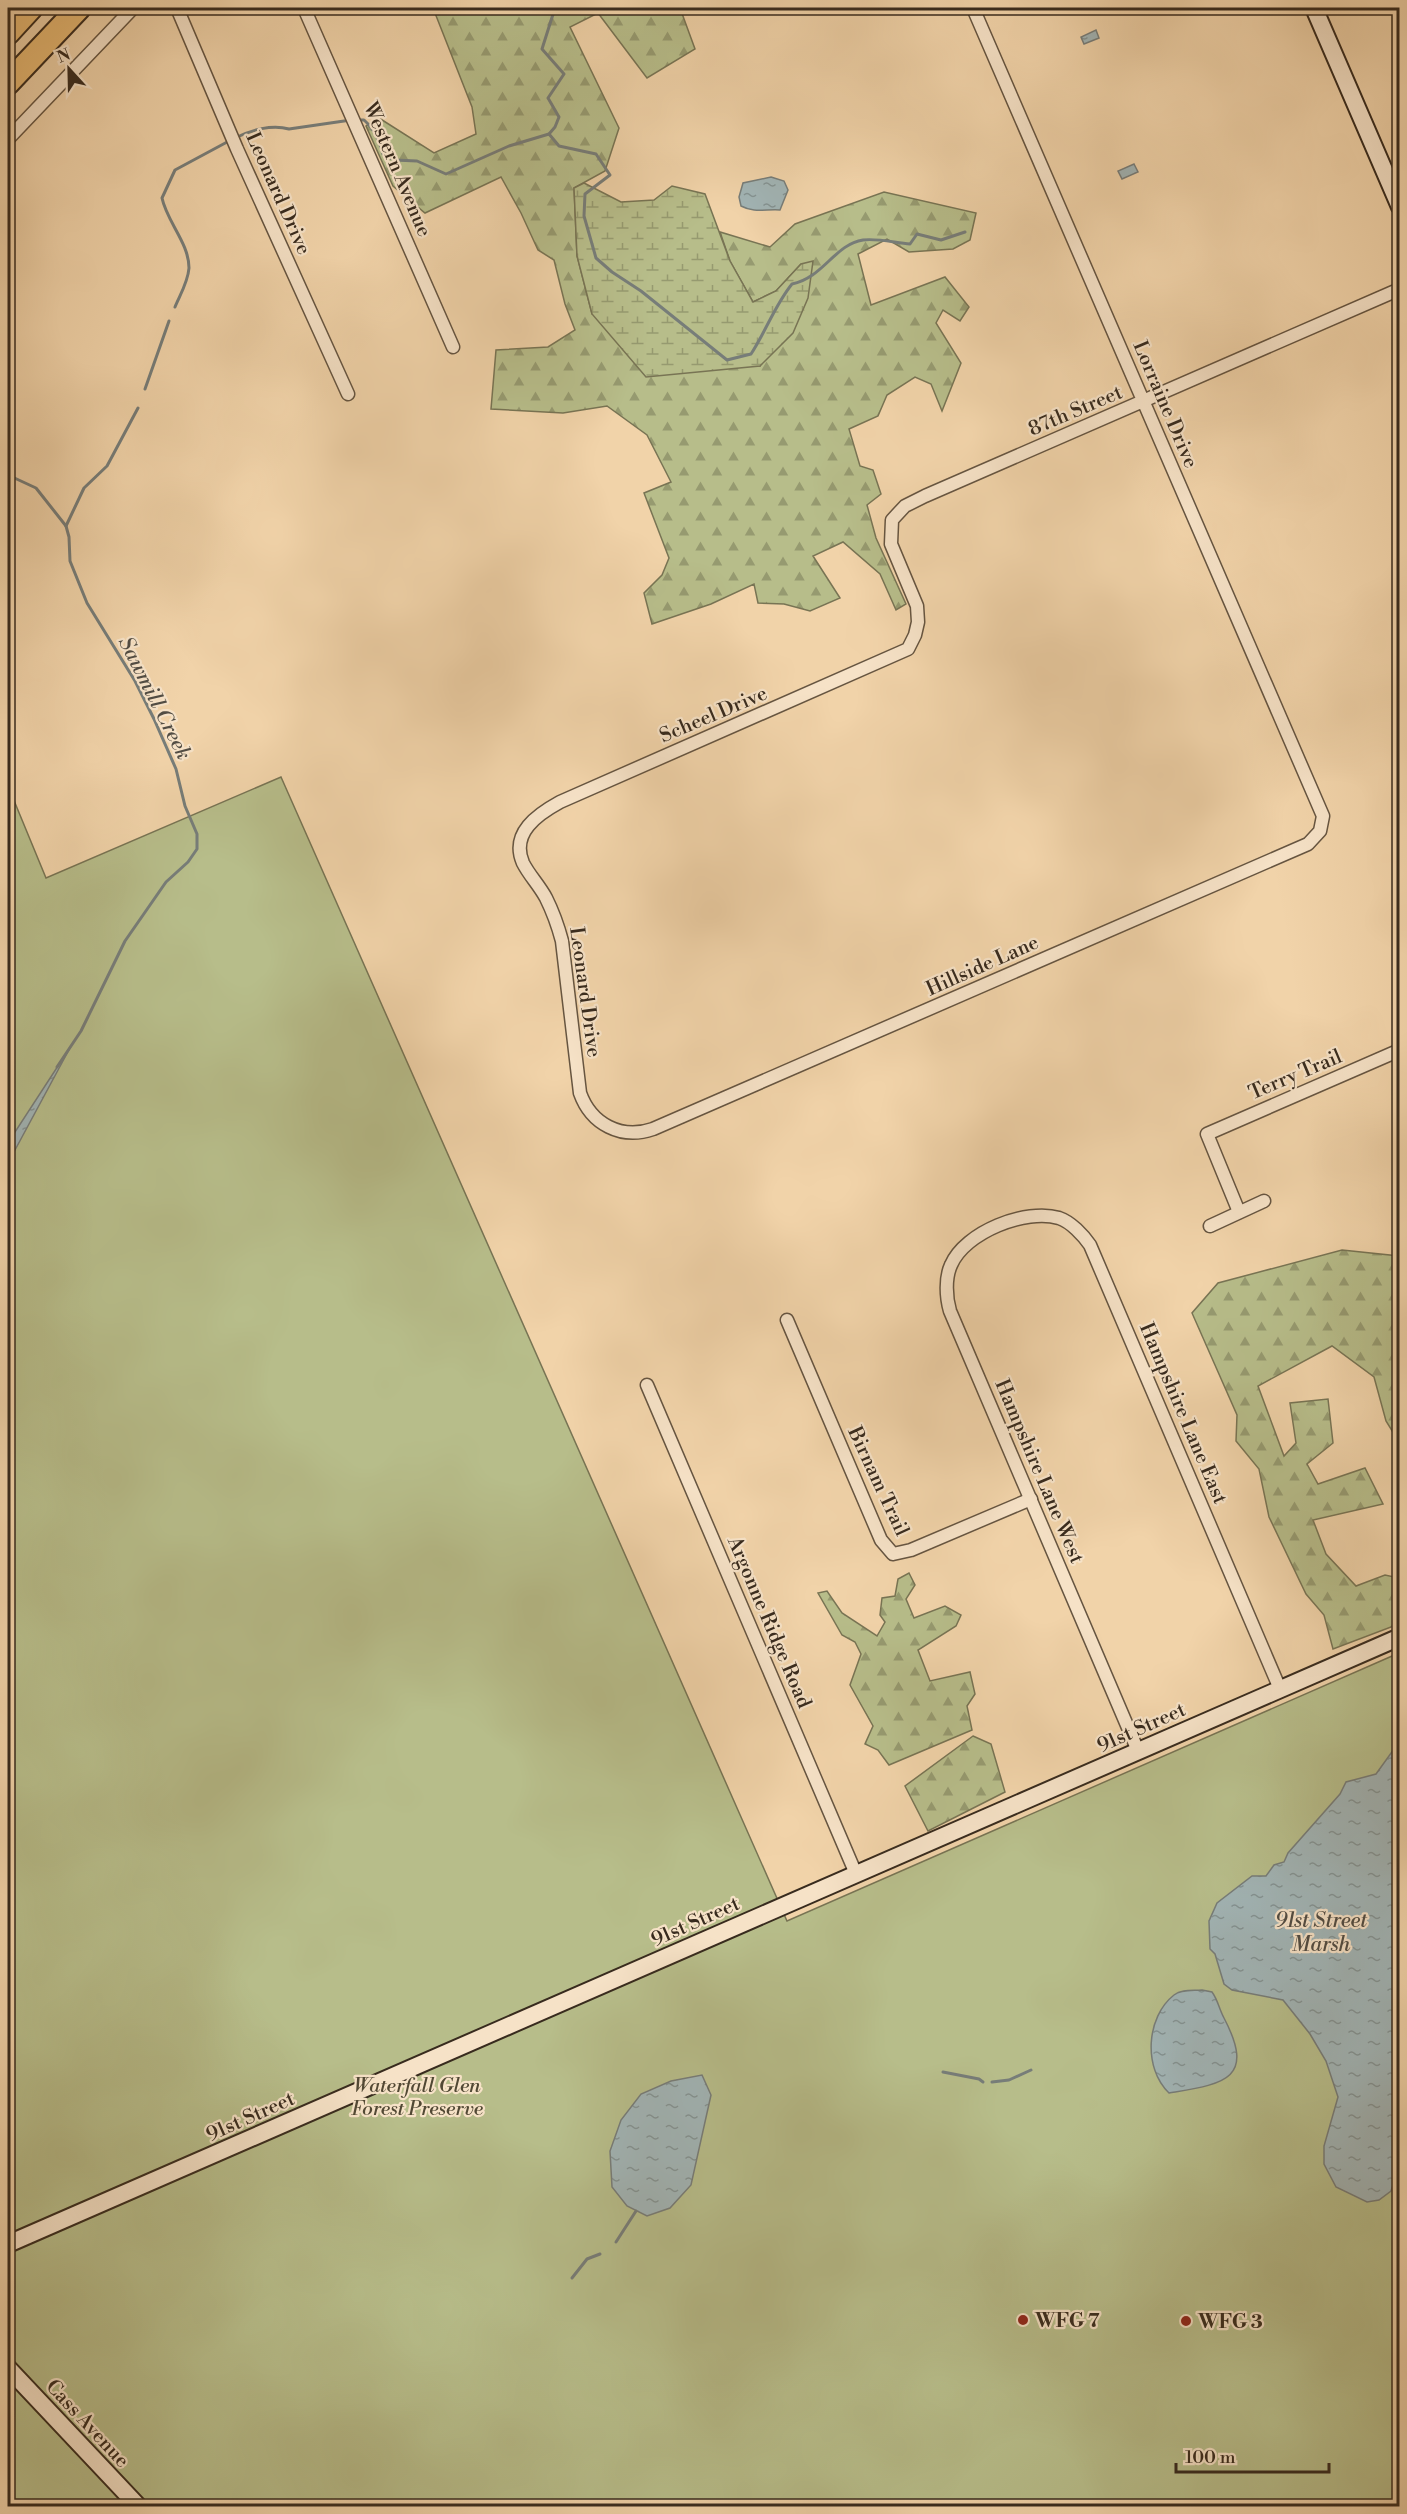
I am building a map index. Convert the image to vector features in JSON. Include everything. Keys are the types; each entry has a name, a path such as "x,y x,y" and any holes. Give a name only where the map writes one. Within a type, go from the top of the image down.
{"highway":[{"path":"8,33 31,8"},
{"path":"8,83 79,8"}],"main road":[{"path":"1314,8 1400,207"},
{"name":"91st Street","path":"8,2244 1400,1637"},
{"name":"Cass Avenue","path":"8,2368 138,2506"}],"street":[{"path":"8,139 133,8"},
{"name":"Leonard Drive","path":"177,8 237,148 348,394"},
{"name":"Western Avenue","path":"304,8 352,111 453,347"},
{"name":"Lorraine Drive","path":"973,8 1323,816"},
{"name":"87th Street","path":"915,635 918,622 917,606 891,544 892,520 905,506 1400,289"},
{"name":"Scheel Drive","path":"525,829 538,814 560,802 893,657 908,649 915,635"},
{"name":"Hillside Lane","path":"640,1133 653,1130 1308,844 1320,831 1323,816"},
{"name":"Leonard Drive","path":"525,829 521,850 523,861 545,897 562,941 571,1026 583,1101 594,1117 611,1130 640,1133"},
{"name":"Terry Trail","path":"1239,1212 1207,1134 1400,1050"},
{"path":"1210,1226 1264,1201"},
{"name":"Hampshire Lane East","path":"1003,1224 1029,1216 1060,1219 1078,1232 1090,1245 1280,1689"},
{"name":"Hampshire Lane West","path":"1003,1224 972,1239 951,1265 947,1294 950,1311 1138,1751"},
{"name":"Birnam Trail","path":"787,1320 881,1540 893,1554 911,1550 1031,1499"},
{"name":"Argonne Ridge Road","path":"647,1385 856,1874"}],"green space":[{"path":"433,8 680,8 695,49 647,78 598,13 570,27 619,128 605,171 574,188 577,256 592,314 760,366 801,264 776,291 753,302 730,261 720,232 770,247 795,224 884,192 976,213 970,240 953,249 909,252 887,239 858,254 871,305 945,277 969,307 960,321 943,310 936,323 961,363 942,411 931,384 915,377 887,395 878,416 849,429 860,466 873,470 881,494 867,505 876,538 906,604 896,610 880,574 843,542 813,556 840,598 810,611 784,604 758,603 754,584 711,604 652,624 644,593 662,575 669,558 644,493 671,482 647,435 607,406 563,413 491,409 496,350 548,347 575,330 565,304 554,260 538,250 501,177 425,213 393,186 366,126 379,118 434,153 476,134 472,107"},
{"path":"584,183 621,202 654,200 672,186 705,194 730,261 753,302 776,291 801,264 813,261 808,298 793,333 760,366 646,377 592,314 577,256 574,188"},
{"name":"Waterfall Glen Forest Preserve","path":"281,777 787,1921 1399,1653 1399,2506 8,2506 8,786 46,878"},
{"path":"1342,1250 1399,1256 1399,1332 1394,1334 1399,1348 1399,1442 1386,1421 1374,1377 1332,1346 1258,1386 1284,1456 1296,1443 1290,1403 1328,1399 1333,1443 1307,1464 1318,1484 1365,1468 1383,1504 1313,1520 1326,1554 1356,1586 1385,1575 1399,1578 1399,1624 1333,1649 1324,1615 1306,1594 1269,1517 1259,1469 1236,1441 1237,1415 1192,1313 1218,1283"},
{"path":"909,1573 915,1585 906,1599 914,1618 945,1606 961,1615 956,1626 918,1650 930,1681 970,1672 975,1694 967,1706 972,1730 889,1765 878,1750 865,1744 873,1726 850,1685 861,1654 855,1642 842,1635 818,1593 827,1591 842,1613 877,1636 885,1622 880,1615 882,1598 895,1596 898,1579"},
{"path":"973,1736 991,1744 1005,1792 928,1831 905,1786"}],"water":[{"path":"1096,30 1099,38 1084,44 1081,37"},
{"path":"1134,164 1138,172 1122,179 1118,171"},
{"path":"771,177 784,181 788,190 780,210 755,210 741,206 739,197 743,183"},
{"path":"71,1046 8,1163 8,1148 13,1135"},
{"name":"91st Street Marsh","path":"1399,1742 1399,2167 1391,2191 1379,2200 1367,2202 1336,2187 1324,2164 1324,2146 1338,2097 1326,2061 1310,2034 1283,2000 1232,1990 1224,1984 1215,1954 1210,1949 1209,1921 1217,1903 1252,1876 1266,1876 1274,1865 1284,1862 1288,1853 1340,1794 1346,1782 1376,1774"},
{"path":"1184,1991 1212,1992 1214,1995 1233,2039 1237,2055 1235,2067 1229,2076 1218,2082 1169,2093 1155,2070 1151,2043 1153,2029 1158,2016 1174,1995"},
{"path":"702,2075 711,2095 691,2185 670,2208 647,2216 627,2206 612,2187 610,2151 621,2120 641,2094 671,2081"}],"waterway":[{"name":"Sawmill Creek","path":"358,120 364,120 371,128 383,154 394,160 417,161 446,174 509,146 549,134 559,117 548,98 564,74 542,49 555,8"},
{"name":"Sawmill Creek","path":"235,138 262,129 276,127 289,129 351,120"},
{"path":"549,134 559,146 596,154 610,175 585,194 584,216 596,258 727,360 751,354 792,284 812,275 853,243 874,240 910,244 917,234 941,240 965,232"},
{"name":"Sawmill Creek","path":"175,307 187,278 188,259 162,198 175,170 229,141"},
{"name":"Sawmill Creek","path":"145,389 169,321"},
{"name":"Sawmill Creek","path":"66,526 84,488 107,466 138,408"},
{"name":"Sawmill Creek","path":"8,475 36,488 66,526 70,561 87,603 135,681 154,719 176,769 185,806 197,834 197,849 188,862 166,882 125,941 81,1031 57,1067"},
{"path":"992,2082 1009,2080 1031,2070"},
{"path":"943,2072 979,2079 983,2082"},
{"path":"616,2242 636,2211"},
{"path":"572,2278 587,2259 600,2254"}],"place":[{"name":"WFG 7","path":"1023,2320"},
{"name":"WFG 3","path":"1186,2321"}]}
